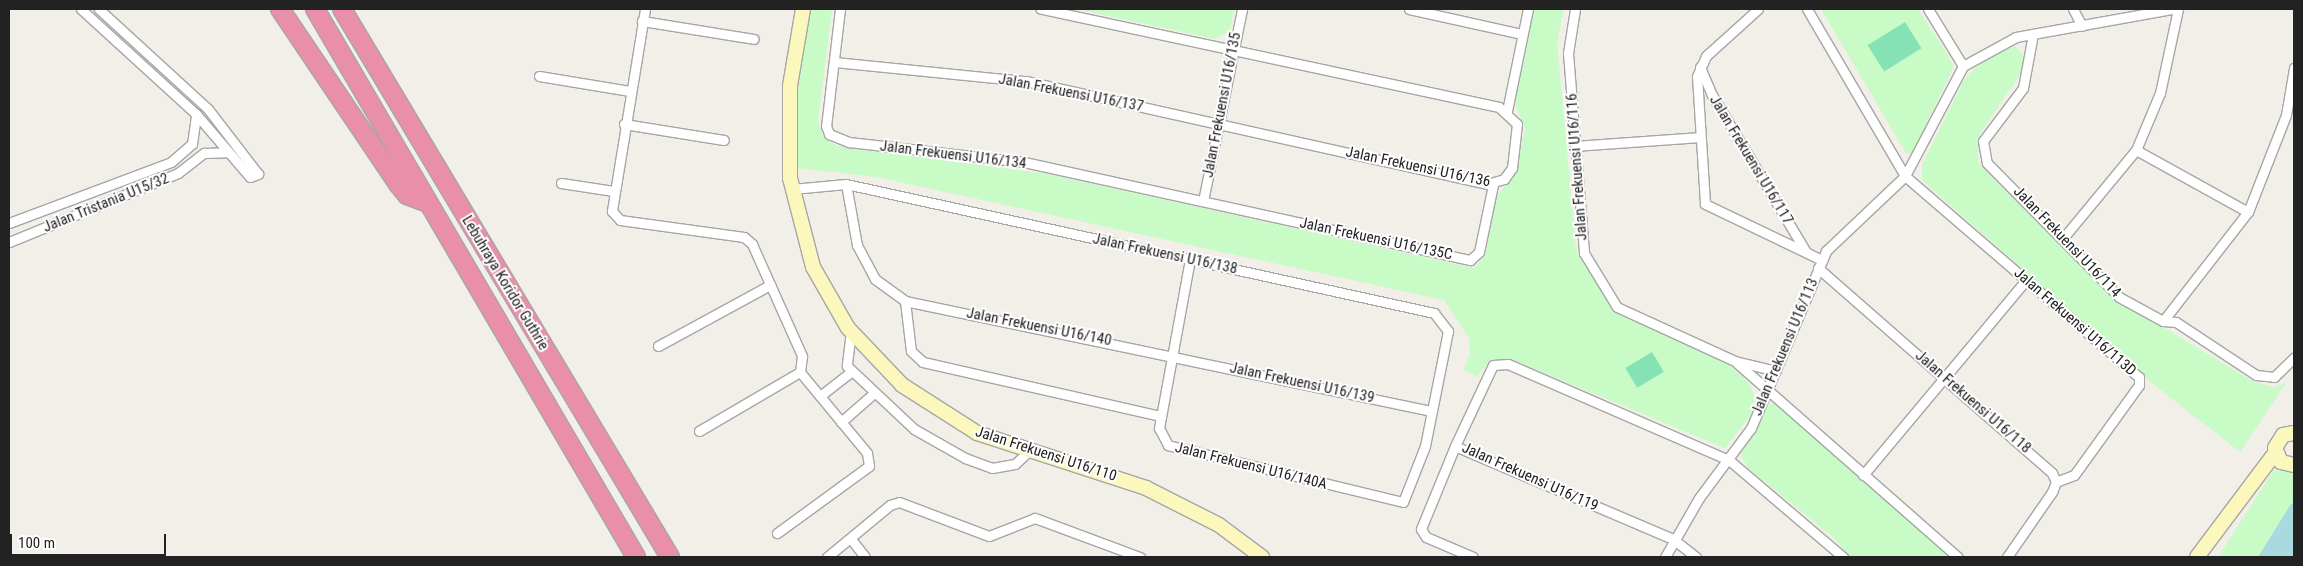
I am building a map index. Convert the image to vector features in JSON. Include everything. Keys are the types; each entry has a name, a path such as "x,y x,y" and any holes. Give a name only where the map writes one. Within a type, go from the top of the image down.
{"highway":[{"path":"280,9 398,184 407,195 428,203"},
{"name":"Lebuhraya Koridor Guthrie","path":"315,9 636,557"},
{"name":"Lebuhraya Koridor Guthrie","path":"342,9 670,557"}],"street":[{"path":"81,9 196,114 250,178 258,174 208,109 99,9"},
{"path":"645,9 612,191 612,211 620,220 744,237 752,244 802,356 800,372 867,453 869,466 777,533"},
{"name":"Jalan Frekuensi U16/110","path":"803,9 788,118 792,189 813,267 851,331 896,380 938,411 977,433 1146,488 1220,525 1262,557"},
{"name":"Jalan Frekuensi U16/134","path":"840,9 826,117 829,134 835,138 1014,160 1203,201"},
{"path":"1040,9 1233,48 1507,111 1528,9"},
{"name":"Jalan Frekuensi U16/135","path":"1203,201 1242,9"},
{"path":"1409,9 1522,34"},
{"name":"Jalan Frekuensi U16/116","path":"1574,9 1568,53 1581,243 1611,301 1625,312 1735,361"},
{"path":"1700,67 1758,9"},
{"path":"1808,9 1905,176"},
{"path":"1928,9 1963,66 2001,43 2033,34 2171,9"},
{"path":"2073,9 2082,26"},
{"path":"2064,237 2136,150 2160,93 2178,9"},
{"path":"642,21 754,39"},
{"name":"Jalan Frekuensi U16/114","path":"2033,34 2023,88 1986,134 1982,149 1987,163 2064,237 2120,297 2163,321 2176,322 2256,375 2274,377 2294,358"},
{"name":"Jalan Frekuensi U16/137","path":"834,62 1026,81 1218,123"},
{"name":"Jalan Frekuensi U16/113","path":"1665,557 1673,539 1729,460 1768,392 1820,264 1834,241 1905,176 1963,66"},
{"name":"Jalan Frekuensi U16/117","path":"1700,67 1700,137 1705,204 1806,252 1820,264"},
{"name":"Jalan Frekuensi U16/117","path":"1700,67 1806,252"},
{"path":"2163,321 2248,212 2290,116 2294,68"},
{"path":"539,76 630,91"},
{"name":"Jalan Frekuensi U16/136","path":"1218,123 1493,184 1512,168 1518,124 1507,111"},
{"name":"Jalan Tristania U15/32","path":"9,223 89,193 183,154 196,133 196,114"},
{"path":"624,124 724,140"},
{"path":"1574,146 1700,137"},
{"path":"2136,150 2248,212"},
{"name":"Jalan Tristania U15/32","path":"9,242 178,173 204,153 228,152"},
{"name":"Jalan Frekuensi U16/113D","path":"1905,176 2140,379 2074,475 2056,482"},
{"path":"562,183 612,191"},
{"path":"846,184 857,246 875,279 905,301 911,351 923,362 1161,416"},
{"name":"Jalan Frekuensi U16/138","path":"792,189 846,184 1434,313 1448,331 1425,446 1403,502"},
{"name":"Jalan Frekuensi U16/135C","path":"1203,201 1470,260 1479,252 1493,184"},
{"path":"89,193 96,207"},
{"name":"Jalan Frekuensi U16/140A","path":"1190,259 1159,428 1168,445 1403,502"},
{"name":"Jalan Frekuensi U16/118","path":"1820,264 1945,378 2045,465 2056,482"},
{"path":"1863,475 2026,280"},
{"path":"658,346 770,285"},
{"name":"Jalan Frekuensi U16/140","path":"905,301 1173,354"},
{"path":"851,331 846,359 851,372 873,394 914,429 985,466 999,469 1015,464 1030,450"},
{"name":"Jalan Frekuensi U16/139","path":"1173,354 1431,411"},
{"path":"1735,361 1776,371"},
{"path":"1735,361 1958,557"},
{"name":"Jalan Frekuensi U16/119","path":"1696,557 1673,539 1455,446 1488,370 1502,363 1729,460 1842,557"},
{"path":"699,431 800,372"},
{"path":"820,396 851,372"},
{"path":"841,422 873,394"},
{"path":"2197,557 2275,453 2279,439 2294,432"},
{"path":"1455,446 1422,525 1426,537 1473,557"},
{"path":"2275,453 2281,462 2294,465"},
{"path":"2007,557 2056,482"},
{"path":"827,557 890,505 899,502 989,536 1035,518 1140,557"},
{"path":"851,539 865,557"}],"green space":[{"path":"810,9 832,9 818,121 824,138 837,146 1048,174 1473,268 1485,256 1497,195 1514,176 1517,166 1525,129 1514,100 1532,9 1564,9 1557,42 1576,249 1614,312 1728,364 1749,383 1755,397 1753,412 1725,448 1515,361 1489,361 1477,377 1464,370 1470,353 1469,338 1444,300 876,177 797,168 796,105"},
{"path":"1076,9 1234,9 1230,31 1215,39"},
{"path":"1821,9 1918,9 1949,57 1953,67 1950,75 1912,154 1906,153"},
{"path":"1905,22 1921,48 1884,72 1868,45"},
{"path":"2015,46 2025,57 2021,73 1979,135 1978,162 2116,299 2254,382 2274,387 2286,383 2240,452 2148,380 1922,180 1922,165 1965,78 1983,61"},
{"path":"1652,352 1664,372 1637,388 1625,368"},
{"path":"1774,403 1950,557 1850,557 1834,538 1748,468 1740,453 1768,405"},
{"path":"2274,470 2294,472 2294,557 2218,557"}],"water":[{"path":"2294,503 2294,557 2258,557 2291,504"}]}
